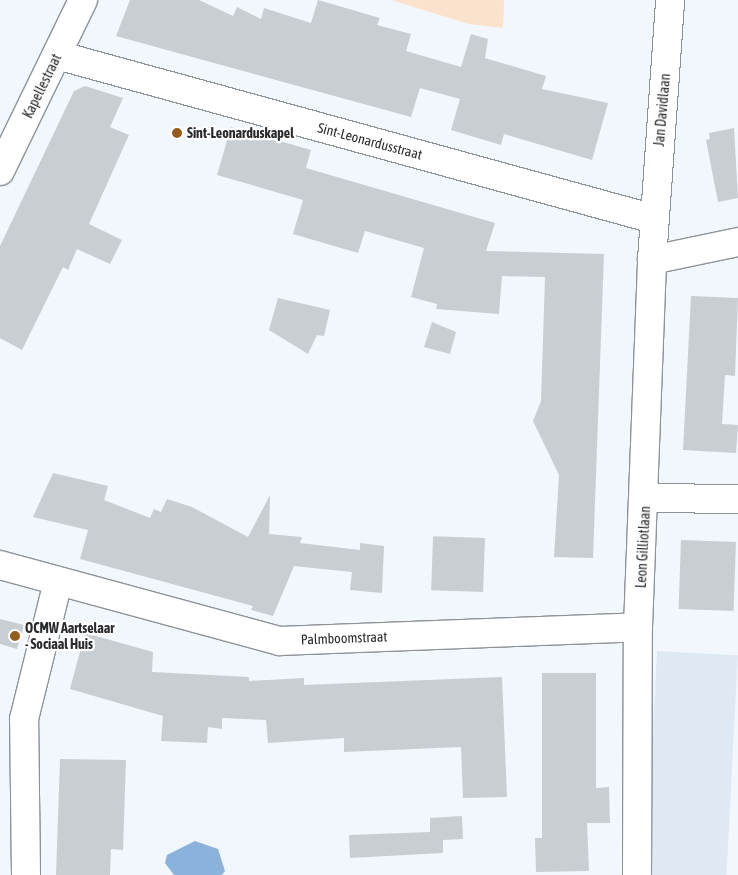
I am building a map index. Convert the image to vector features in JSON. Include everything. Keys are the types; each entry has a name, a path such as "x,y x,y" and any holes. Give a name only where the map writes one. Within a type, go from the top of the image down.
{"street":[{"name":"Kapellestraat","path":"0,171 83,0"},
{"name":"Jan Davidlaan","path":"654,219 670,0"},
{"name":"Sint-Leonardusstraat","path":"57,55 654,219"},
{"name":"Leon Gilliotlaan","path":"637,875 638,628 646,498 654,219"},
{"path":"652,260 738,242"},
{"path":"646,498 738,499"},
{"name":"Palmboomstraat","path":"0,565 280,641 638,628"},
{"path":"26,875 24,719 58,582"}],"shaded area":[{"path":"391,0 504,0 503,28 469,24"},
{"path":"657,651 738,655 726,875 645,875"}],"water":[{"path":"195,841 218,849 225,871 222,875 174,875 165,863 167,855"}],"building":[{"path":"130,0 199,0 233,16 237,7 261,19 264,8 311,23 318,0 380,18 377,25 411,34 406,51 461,67 471,34 488,39 485,58 546,76 542,89 608,103 592,160 504,134 501,145 451,130 460,99 420,88 411,117 116,36"},
{"path":"85,86 123,98 110,127 129,135 89,224 122,240 110,264 77,249 68,270 63,267 22,350 0,338 0,246 74,91"},
{"path":"231,127 311,150 306,168 495,223 486,251 604,254 593,558 554,557 559,475 533,421 541,401 545,277 502,276 499,314 436,309 437,304 411,297 424,248 365,231 358,253 293,234 303,200 217,175"},
{"path":"734,128 738,198 718,202 706,140 710,139 709,133"},
{"path":"691,296 738,298 735,376 725,375 722,424 738,425 736,453 683,450"},
{"path":"278,298 330,310 324,336 317,335 308,354 269,330"},
{"path":"432,322 456,332 450,354 424,347"},
{"path":"53,473 108,486 104,500 150,518 154,509 161,512 167,499 192,507 248,537 270,495 269,534 302,537 300,543 360,550 360,543 384,546 382,593 350,590 352,572 294,566 273,616 251,610 253,606 80,559 88,530 33,517"},
{"path":"433,536 485,538 483,592 431,590"},
{"path":"681,540 736,542 734,611 679,609"},
{"path":"0,619 24,625 17,649 0,644"},
{"path":"85,633 153,652 152,672 249,677 249,681 304,678 304,685 502,677 507,797 463,798 461,747 344,752 344,738 268,743 266,720 222,718 222,729 208,727 207,743 161,741 163,716 70,689"},
{"path":"542,673 596,673 596,788 609,787 610,823 587,823 589,871 536,872 535,838 542,838"},
{"path":"60,759 126,760 123,850 111,849 110,875 56,875"},
{"path":"462,816 463,839 443,840 443,853 350,858 349,835 430,832 430,818"}],"place":[{"name":"Sint-Leonarduskapel","path":"177,133"},
{"name":"OCMW Aartselaar - Sociaal Huis","path":"15,636"}]}
